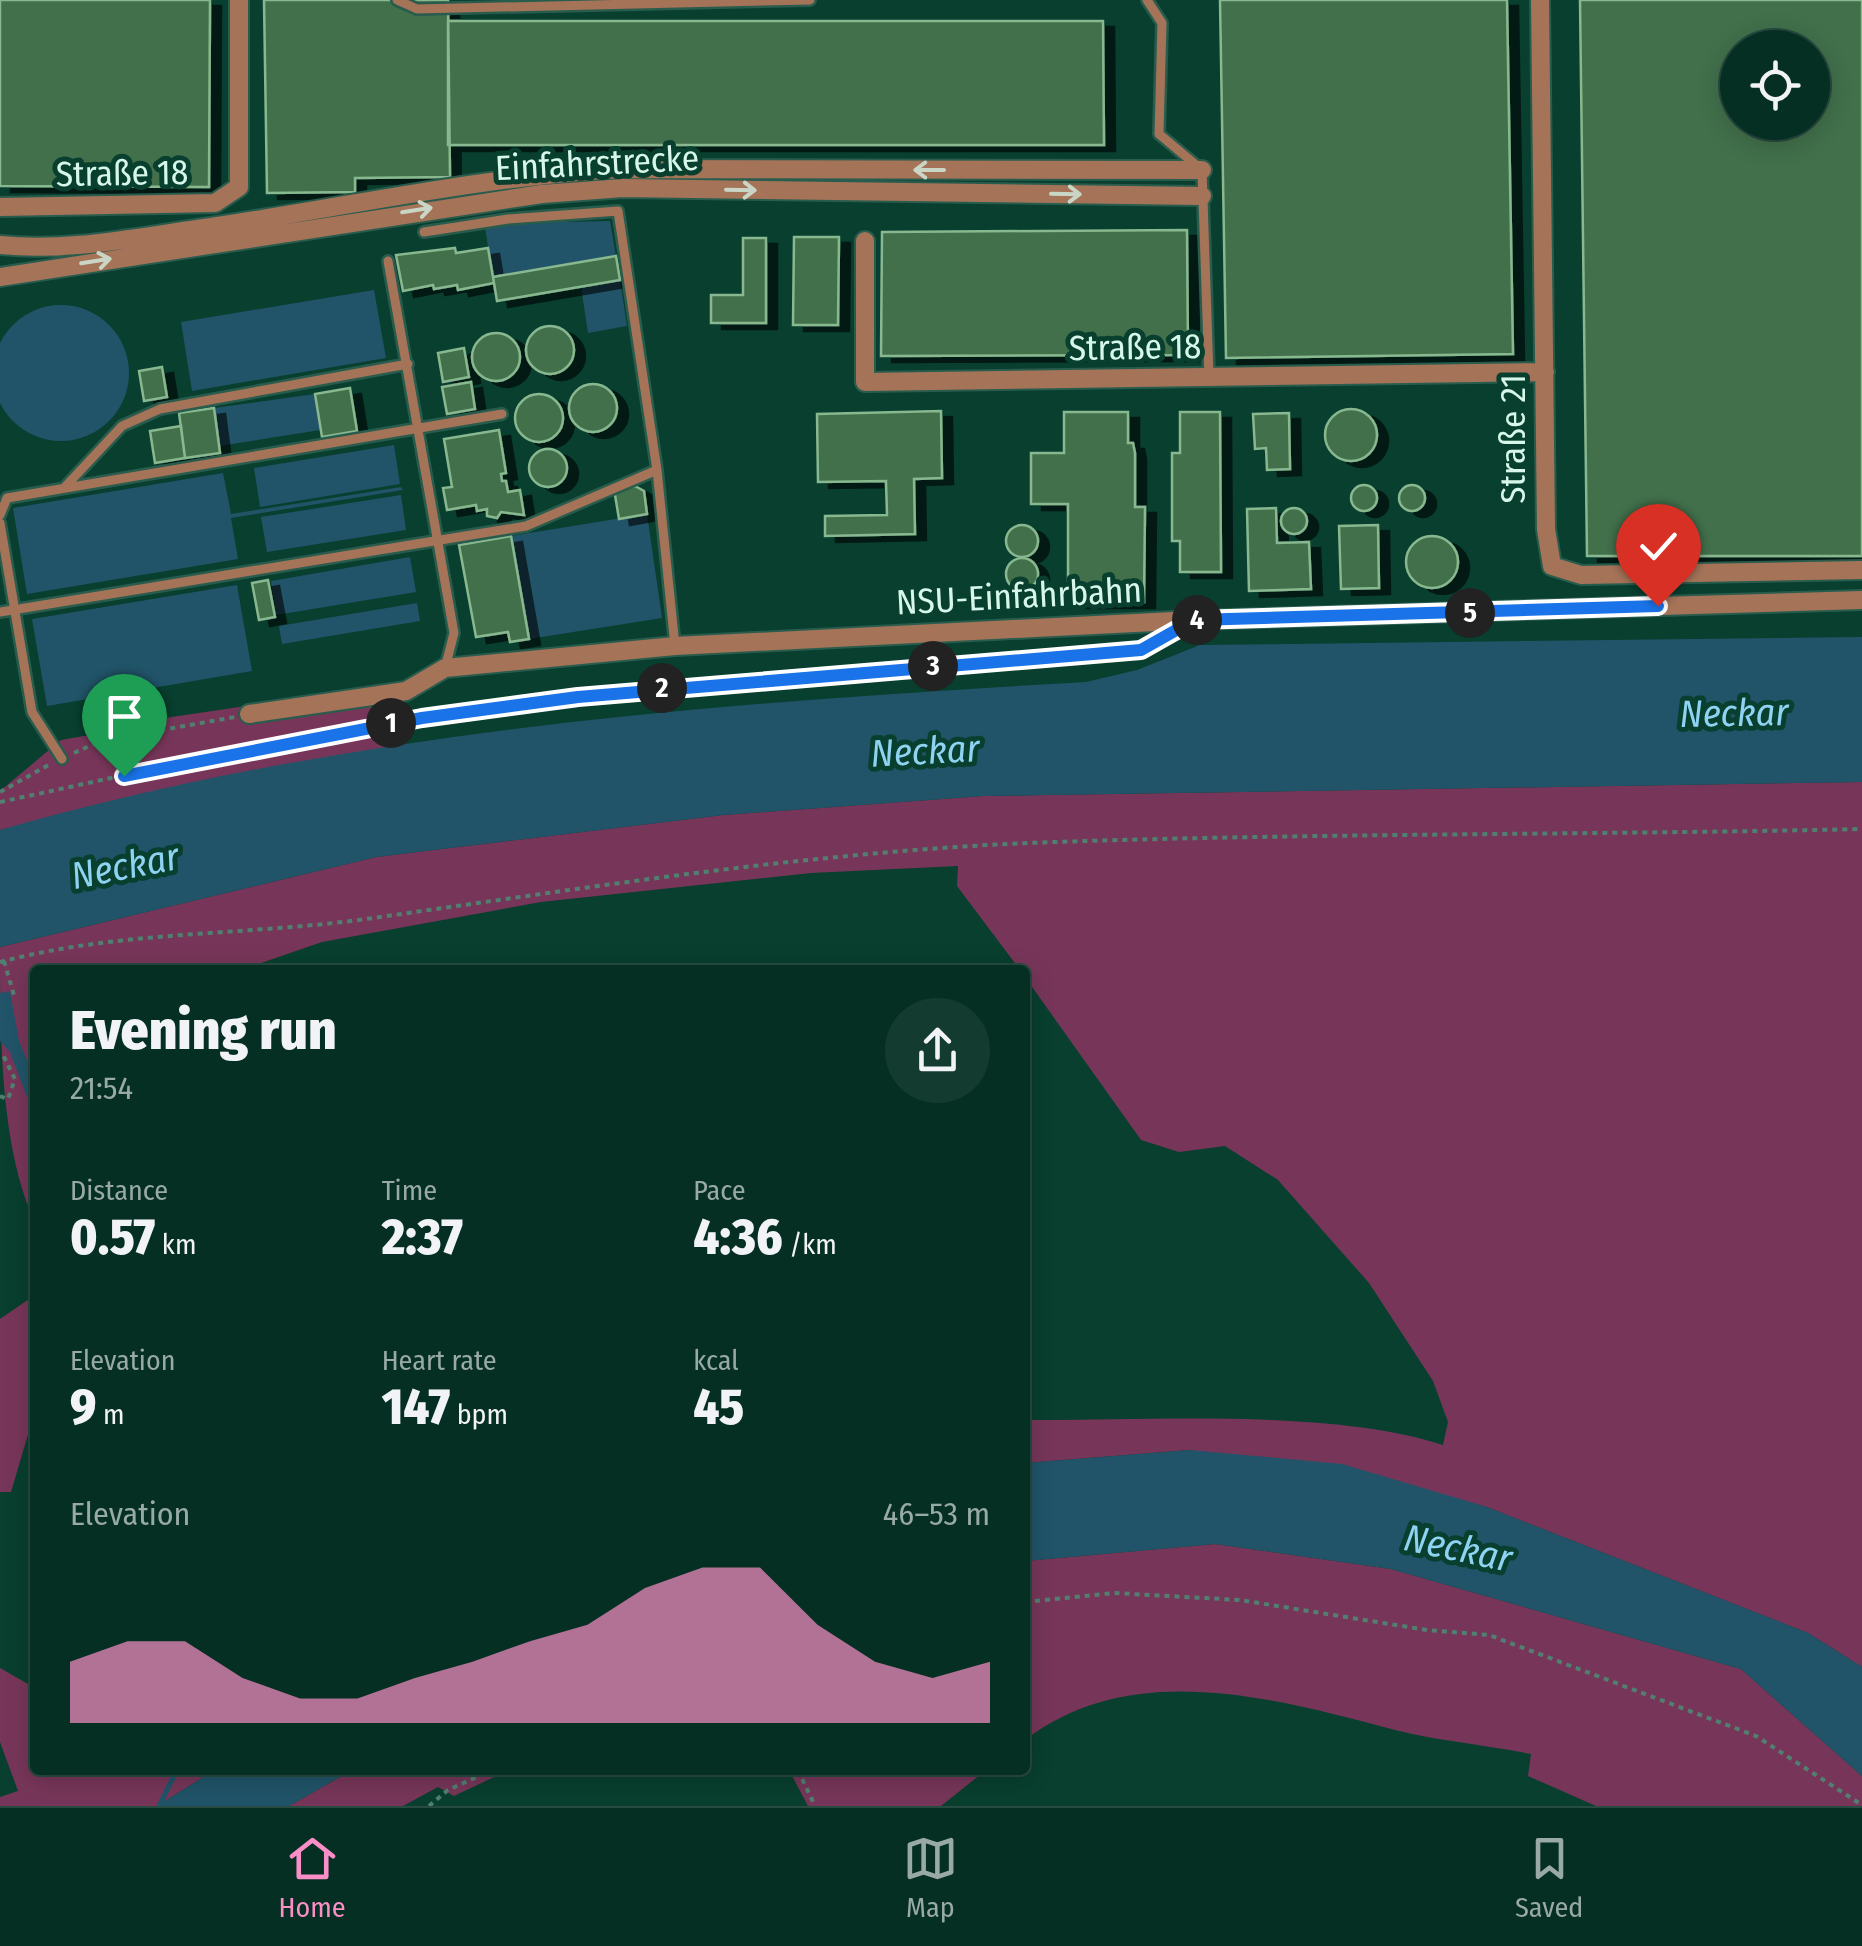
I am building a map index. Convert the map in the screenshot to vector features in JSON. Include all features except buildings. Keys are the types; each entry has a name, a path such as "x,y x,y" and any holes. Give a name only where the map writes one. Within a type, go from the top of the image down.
{"street":[{"name":"Straße 18","path":"0,208 215,204 239,187 240,0"},
{"name":"Straße 21","path":"1540,0 1546,530 1552,566 1581,574 1862,570"},
{"name":"Einfahrstrecke","path":"0,245 26,248 112,241 415,191 540,174 619,169 1202,170"},
{"name":"Einfahrstrecke","path":"0,277 542,194 623,188 1202,196"},
{"name":"Straße 18","path":"865,241 865,382 1546,372"},
{"name":"NSU-Einfahrbahn","path":"249,714 406,691 445,668 675,646 1194,620 1862,600"}],"lane":[{"path":"397,0 417,8 810,0"},
{"path":"1147,0 1162,23 1158,134 1202,170 1209,379"},
{"path":"424,232 508,219 618,211 656,470 675,646"},
{"path":"388,261 421,428 454,632 445,668"},
{"path":"64,488 122,426 160,410 408,364"},
{"path":"0,515 7,498 502,414"},
{"path":"0,612 526,526 656,470"},
{"path":"0,522 32,712 62,758"}],"path":[{"path":"0,802 248,749 422,718 726,682 1141,650 1168,635"},
{"path":"0,792 100,741 249,714"},
{"path":"15,999 2,962 84,944 352,921 652,876 895,852 1053,842 1862,829"},
{"path":"0,1096 8,1099 16,1079 3,1054"},
{"path":"1030,1601 1114,1592 1240,1600 1427,1630 1489,1634 1756,1736 1862,1805"},
{"path":"429,1806 448,1790 481,1775"},
{"path":"800,1775 816,1806"}],"shaded area":[{"path":"394,684 403,746 235,774 0,830 0,791 61,740 135,727 138,722"},
{"path":"1862,782 1862,1667 1808,1633 1484,1506 1190,1450 1030,1463 1030,1420 1293,1421 1397,1433 1443,1445 1448,1422 1433,1381 1369,1283 1278,1180 1225,1146 1179,1152 1141,1140 1030,984 1030,965 1016,965 957,886 958,866 811,873 541,902 322,942 255,965 30,965 30,1210 15,1160 4,1089 0,947 376,857 723,815 983,796"},
{"path":"30,1298 30,1428 11,1492 0,1492 0,1319"},
{"path":"1215,1544 1391,1569 1741,1669 1862,1776 1862,1806 1596,1806 1528,1776 1531,1754 1412,1734 1303,1707 1206,1692 1158,1692 1112,1699 1067,1714 1030,1737 1030,1561"},
{"path":"0,1668 30,1685 30,1775 207,1775 157,1806 0,1806 0,1797 18,1791 0,1742"},
{"path":"343,1775 498,1775 454,1796 438,1787 403,1806 289,1806"},
{"path":"792,1775 980,1775 941,1806 808,1806"}],"water":[{"path":"610,221 616,256 493,277 485,228 520,223"},
{"path":"620,280 627,326 588,333 581,287"},
{"path":"374,290 386,358 192,391 181,322"},
{"path":"61,305 87,310 109,325 128,360 124,399 109,421 87,436 61,441 35,436 13,421 -1,401 -1,345 13,325 35,310"},
{"path":"315,394 320,430 219,446 214,408"},
{"path":"394,445 400,484 260,507 254,468"},
{"path":"223,473 231,514 401,487 403,490 231,518 238,559 27,594 13,508"},
{"path":"401,495 406,530 267,552 261,517"},
{"path":"647,514 662,618 529,639 511,536"},
{"path":"410,557 416,592 276,615 271,581"},
{"path":"237,585 252,671 47,706 32,619"},
{"path":"417,603 420,621 282,644 279,626"},
{"name":"Neckar","path":"1862,637 1862,782 983,796 723,815 376,857 0,947 0,830 267,767 403,744 675,711 1086,682 1137,670 1200,645"},
{"path":"10,991 19,1041 30,1067 30,1105 10,1052 0,1041 0,993"},
{"name":"Neckar","path":"1190,1450 1342,1464 1484,1506 1808,1633 1862,1667 1862,1776 1741,1669 1391,1569 1215,1544 1030,1561 1030,1463"},
{"path":"207,1775 343,1775 289,1806 157,1806"}],"waterway":[{"path":"159,1806 174,1775"}],"route":[{"path":"124,776 422,718 578,697 1141,650 1194,620 1658,606"}]}
